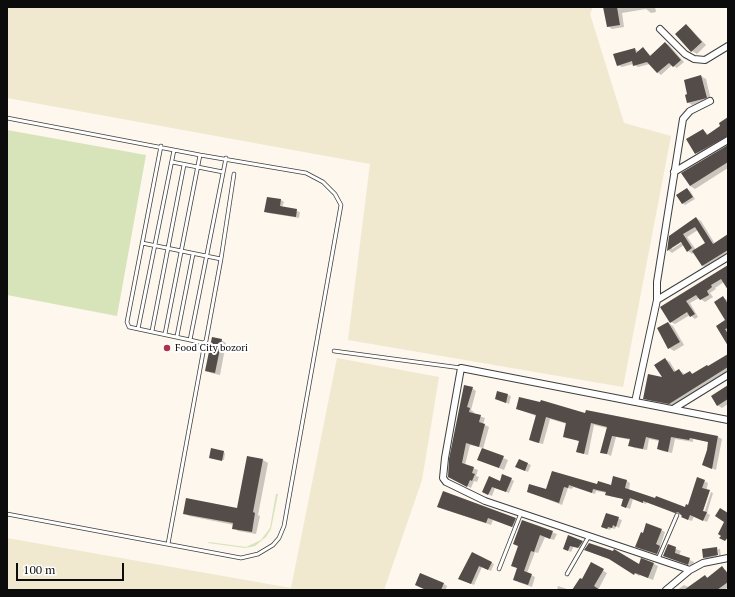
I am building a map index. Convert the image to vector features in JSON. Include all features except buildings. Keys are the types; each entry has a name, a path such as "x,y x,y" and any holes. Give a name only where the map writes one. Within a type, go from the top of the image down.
{"street":[{"path":"660,30 685,54 694,58 705,60 728,46"},
{"path":"636,402 657,300 657,282 683,119 690,112 710,101"},
{"path":"674,172 728,140"},
{"path":"657,300 728,257"},
{"path":"690,570 485,501 446,482 443,478 445,458 461,368 728,420"},
{"path":"673,409 728,375"},
{"path":"666,590 690,570 703,563 728,558"}],"lane":[{"path":"7,118 161,146 174,150 306,173 323,182 335,194 341,205 284,526 276,542 258,554 245,558 7,514"},
{"path":"161,146 127,322 129,327 205,342"},
{"path":"138,329 174,150"},
{"path":"165,334 200,154"},
{"path":"190,340 226,158"},
{"path":"172,162 223,172"},
{"path":"152,331 184,165"},
{"path":"168,544 221,259 234,174"},
{"path":"142,243 221,259"},
{"path":"177,336 193,254"},
{"path":"334,351 461,368"},
{"path":"499,569 521,513"},
{"path":"658,559 677,515"},
{"path":"567,574 589,536"}],"shaded area":[{"path":"7,7 593,7 590,14 624,123 671,136 623,387 348,340 370,164 7,98"},
{"path":"337,358 439,377 422,480 384,590 7,590 7,538 291,588"}],"green space":[{"path":"7,130 146,155 117,316 7,295"},
{"path":"276,494 278,494 271,529 266,537 255,546 245,548 208,543 246,547 261,540 270,528"}],"place":[{"name":"Food City bozori","path":"167,348"}]}
